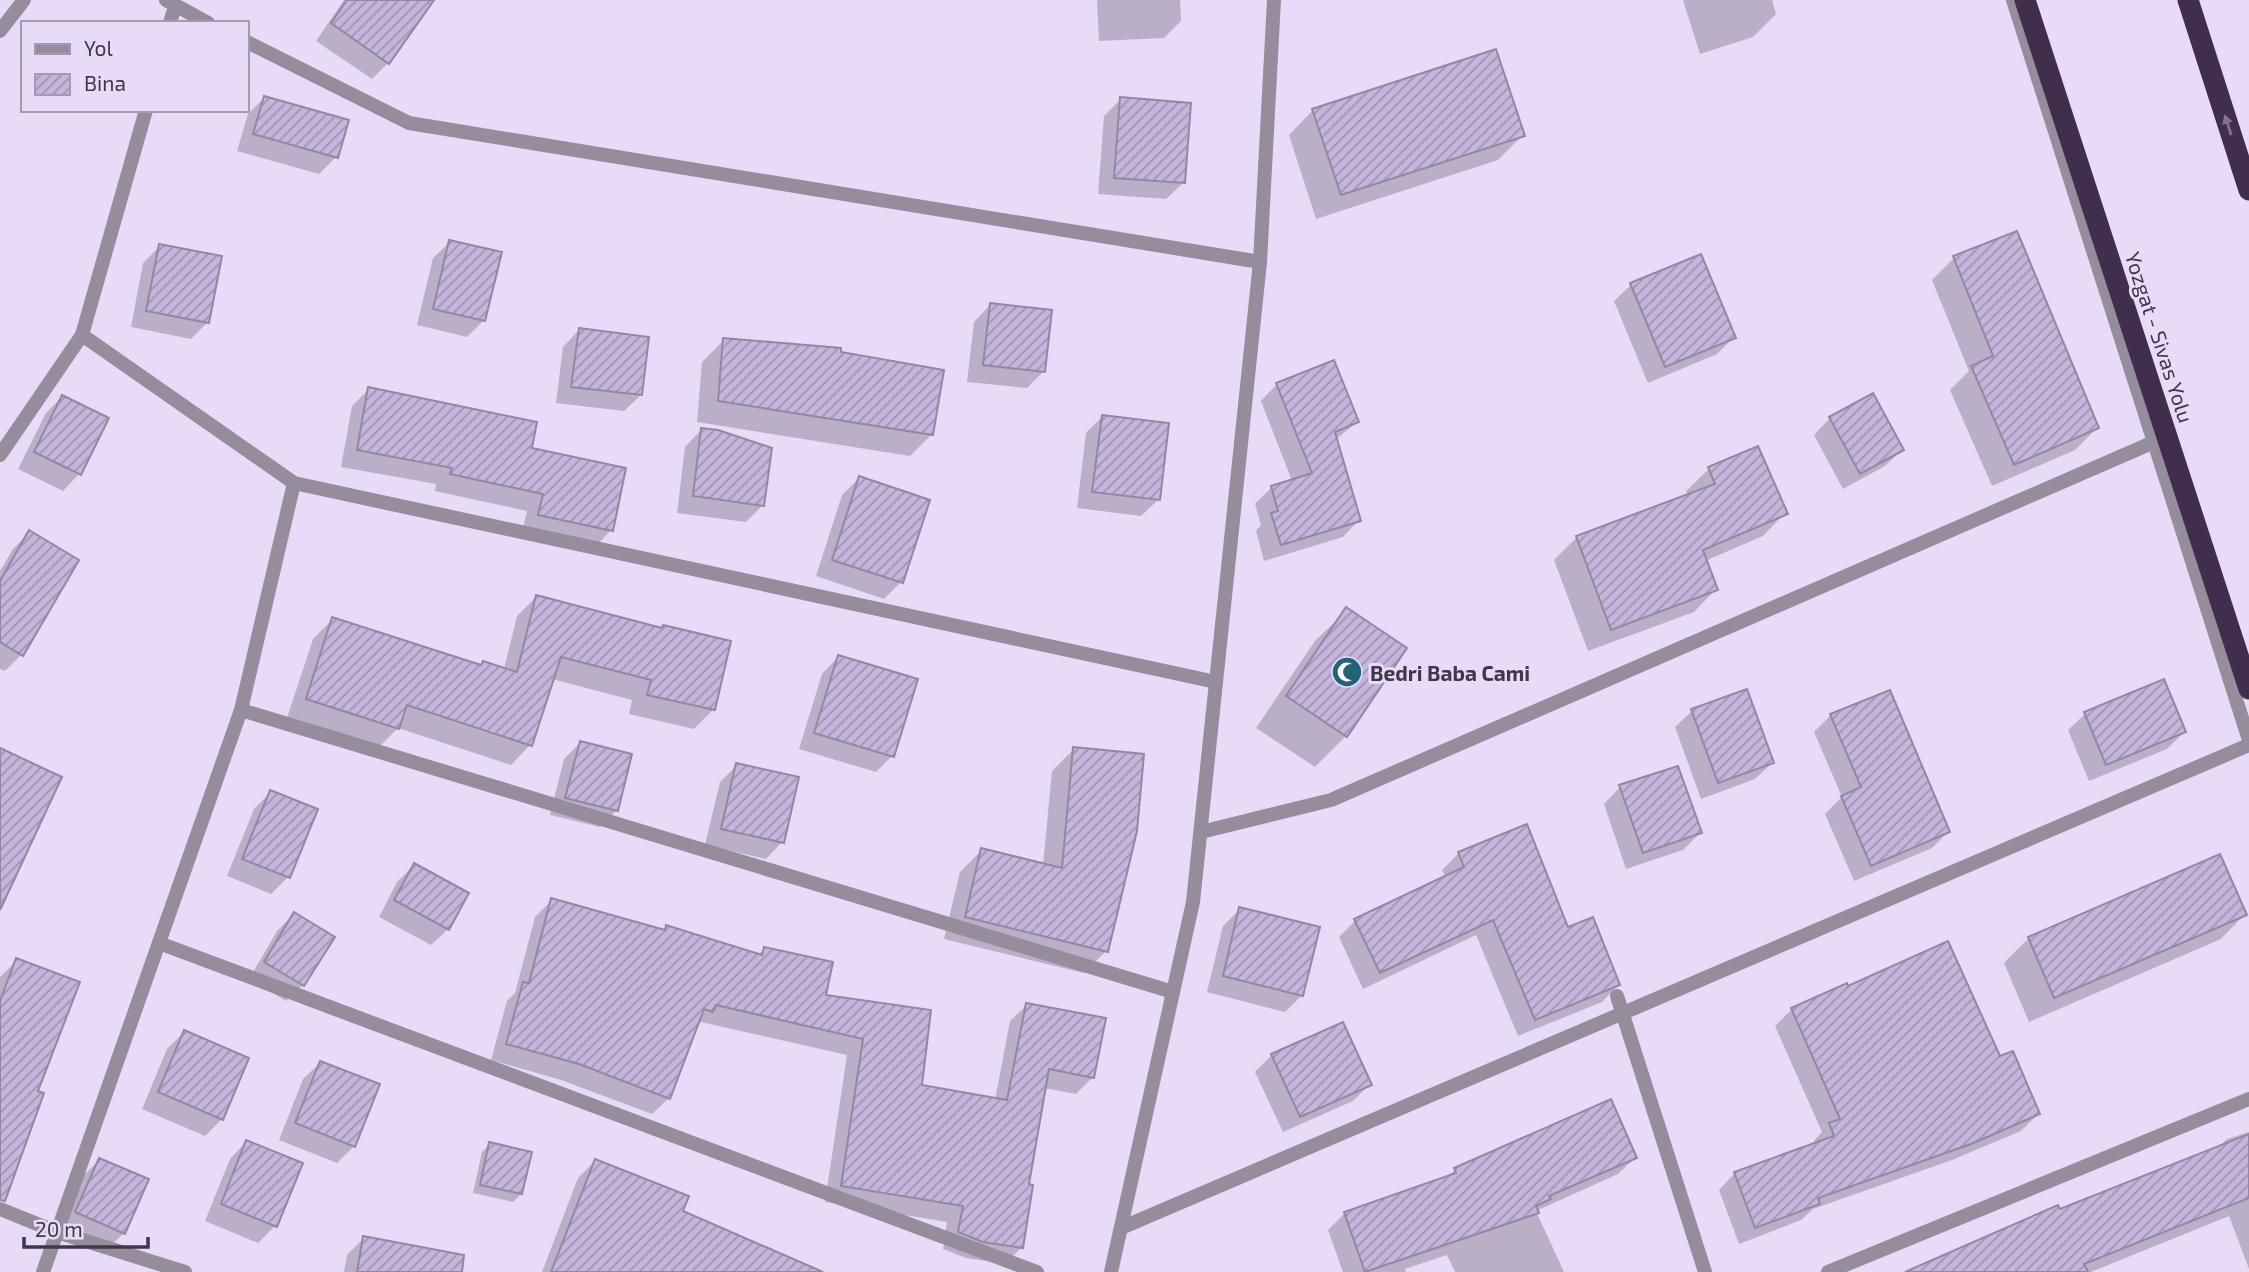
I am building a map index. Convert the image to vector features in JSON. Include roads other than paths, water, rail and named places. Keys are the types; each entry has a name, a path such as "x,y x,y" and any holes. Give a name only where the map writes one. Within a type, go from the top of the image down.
{"highway":[{"name":"Yozgat - Sivas Yolu","path":"2025,0 2249,688"},
{"path":"2188,0 2249,190"}],"street":[{"path":"0,31 24,0"},
{"path":"1111,1272 1193,902 1260,262 1274,0"},
{"path":"2013,0 2249,740"},
{"path":"170,21 171,3 204,21"},
{"path":"248,42 409,123 1260,262"},
{"path":"0,455 82,335 145,112"},
{"path":"82,335 294,482 1216,682"},
{"path":"1200,832 1331,800 2154,442"},
{"path":"43,1272 241,710 294,482"},
{"path":"241,710 1173,992"},
{"path":"1121,1228 2249,746"},
{"path":"159,943 1037,1272"},
{"path":"1617,996 1705,1272"},
{"path":"1828,1272 2249,1098"},
{"path":"0,1209 57,1232 185,1272"}],"place":[{"name":"Bedri Baba Cami","path":"1347,672"}]}
